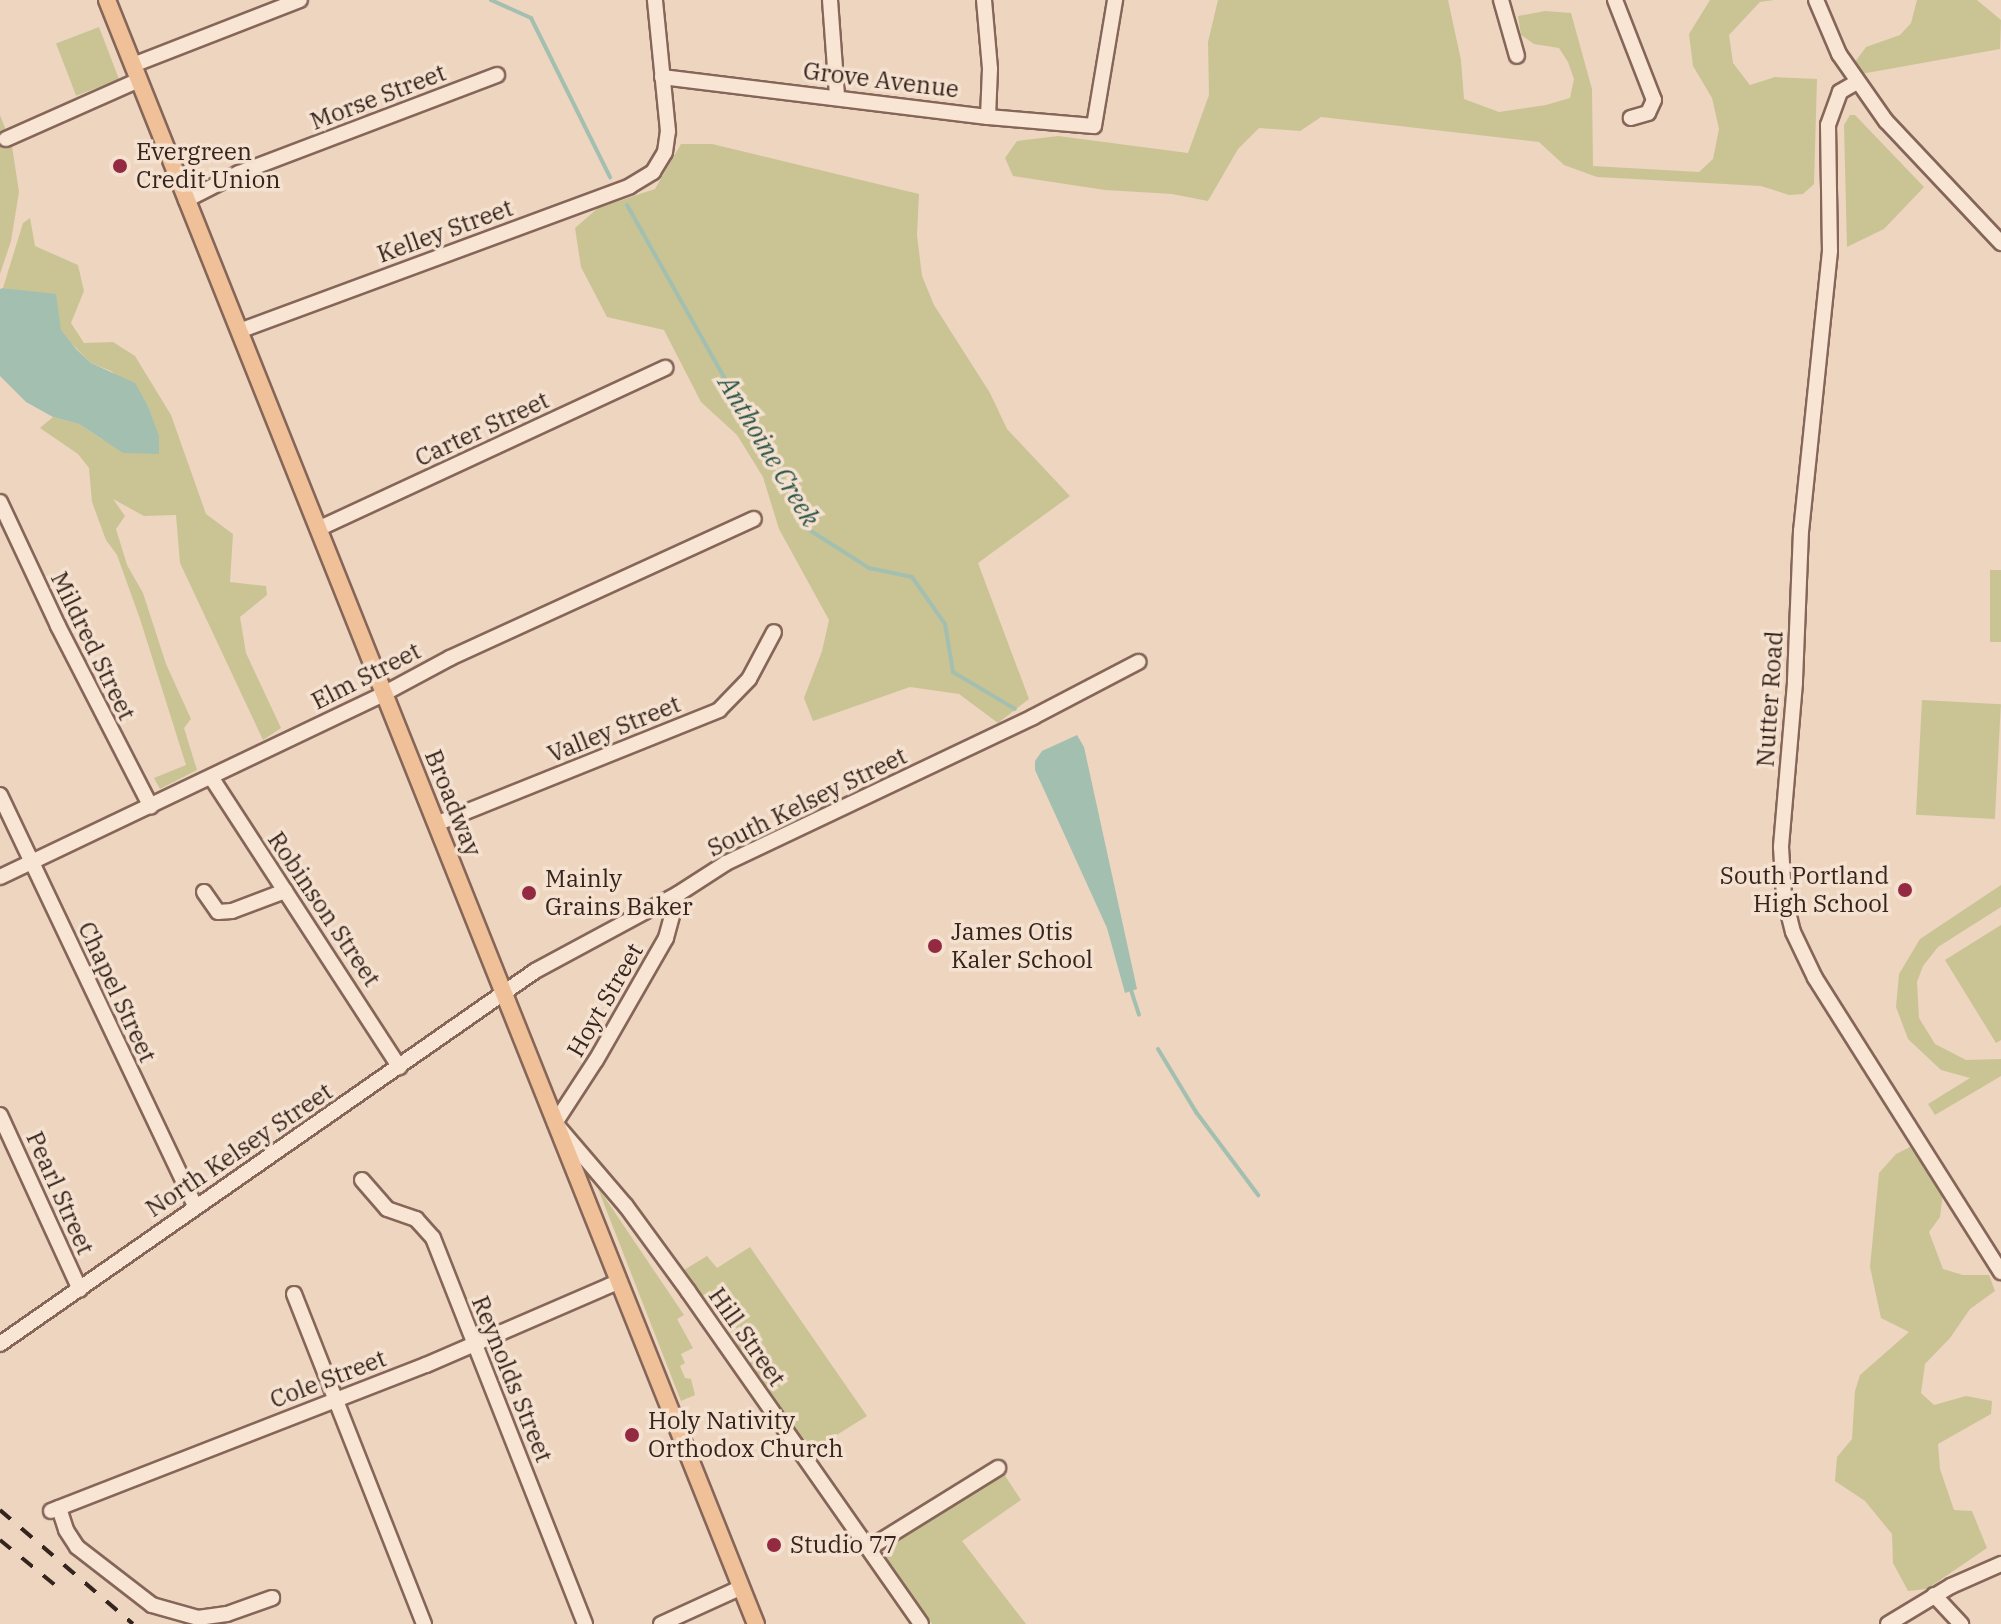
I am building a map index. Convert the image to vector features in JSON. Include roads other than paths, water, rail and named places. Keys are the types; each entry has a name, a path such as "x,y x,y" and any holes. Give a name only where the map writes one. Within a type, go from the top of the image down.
{"main road":[{"name":"Broadway","path":"107,0 756,1624"}],"street":[{"path":"6,139 136,72 300,0"},
{"path":"655,0 662,77"},
{"path":"830,0 837,96"},
{"path":"984,0 990,69 988,117"},
{"name":"Grove Avenue","path":"662,77 837,96 988,117 1094,126 1115,0"},
{"path":"1501,0 1517,56"},
{"path":"1615,0 1654,100 1648,113 1631,118"},
{"path":"1816,0 1839,54 1857,82 1916,157 2001,243"},
{"name":"Morse Street","path":"186,200 239,173 497,75"},
{"name":"Kelley Street","path":"239,331 630,186 660,162 668,131 662,77"},
{"name":"Nutter Road","path":"1857,82 1840,92 1828,125 1830,251 1801,531 1795,683 1781,847 1784,896 1793,932 1815,978 2001,1272"},
{"name":"Carter Street","path":"318,529 665,368"},
{"name":"Mildred Street","path":"0,502 58,626 151,807"},
{"name":"Elm Street","path":"0,877 151,807 450,658 754,519"},
{"name":"Valley Street","path":"436,824 719,710 749,679 774,632"},
{"name":"South Kelsey Street","path":"503,994 535,971 678,894 726,863 1033,717 1138,662"},
{"name":"Robinson Street","path":"211,777 399,1067"},
{"name":"Chapel Street","path":"0,795 196,1207"},
{"path":"204,892 218,912 232,911 285,891"},
{"name":"Hoyt Street","path":"555,1123 660,950 672,921 678,894"},
{"name":"North Kelsey Street","path":"0,1344 503,994"},
{"name":"Pearl Street","path":"0,1115 80,1290"},
{"name":"Hill Street","path":"555,1123 626,1206 683,1284 921,1624"},
{"name":"Reynolds Street","path":"362,1180 387,1209 416,1219 429,1231 585,1624"},
{"name":"Cole Street","path":"272,1598 227,1614 198,1618 163,1609 77,1547 55,1510 335,1400 618,1282"},
{"path":"294,1294 424,1624"},
{"path":"869,1548 998,1468"},
{"path":"1888,1624 1934,1595 2001,1564"},
{"path":"661,1624 740,1588"},
{"path":"1934,1595 1961,1624"}],"waterway":[{"name":"Anthoine Creek","path":"491,0 531,18 610,177"},
{"name":"Anthoine Creek","path":"627,205 811,531 869,568 912,577 945,624 953,672 1015,709"},
{"name":"Anthoine Creek","path":"1130,987 1139,1015"},
{"name":"Anthoine Creek","path":"1158,1049 1196,1112 1258,1195"}],"railway":[{"path":"0,1510 133,1624"},
{"path":"0,1540 55,1585"}],"place":[{"name":"Evergreen Credit Union","path":"120,166"},
{"name":"South Portland High School","path":"1905,890"},
{"name":"Mainly Grains Baker","path":"529,893"},
{"name":"James Otis Kaler School","path":"935,946"},
{"name":"Holy Nativity Orthodox Church","path":"632,1435"},
{"name":"Studio 77","path":"774,1545"}]}
